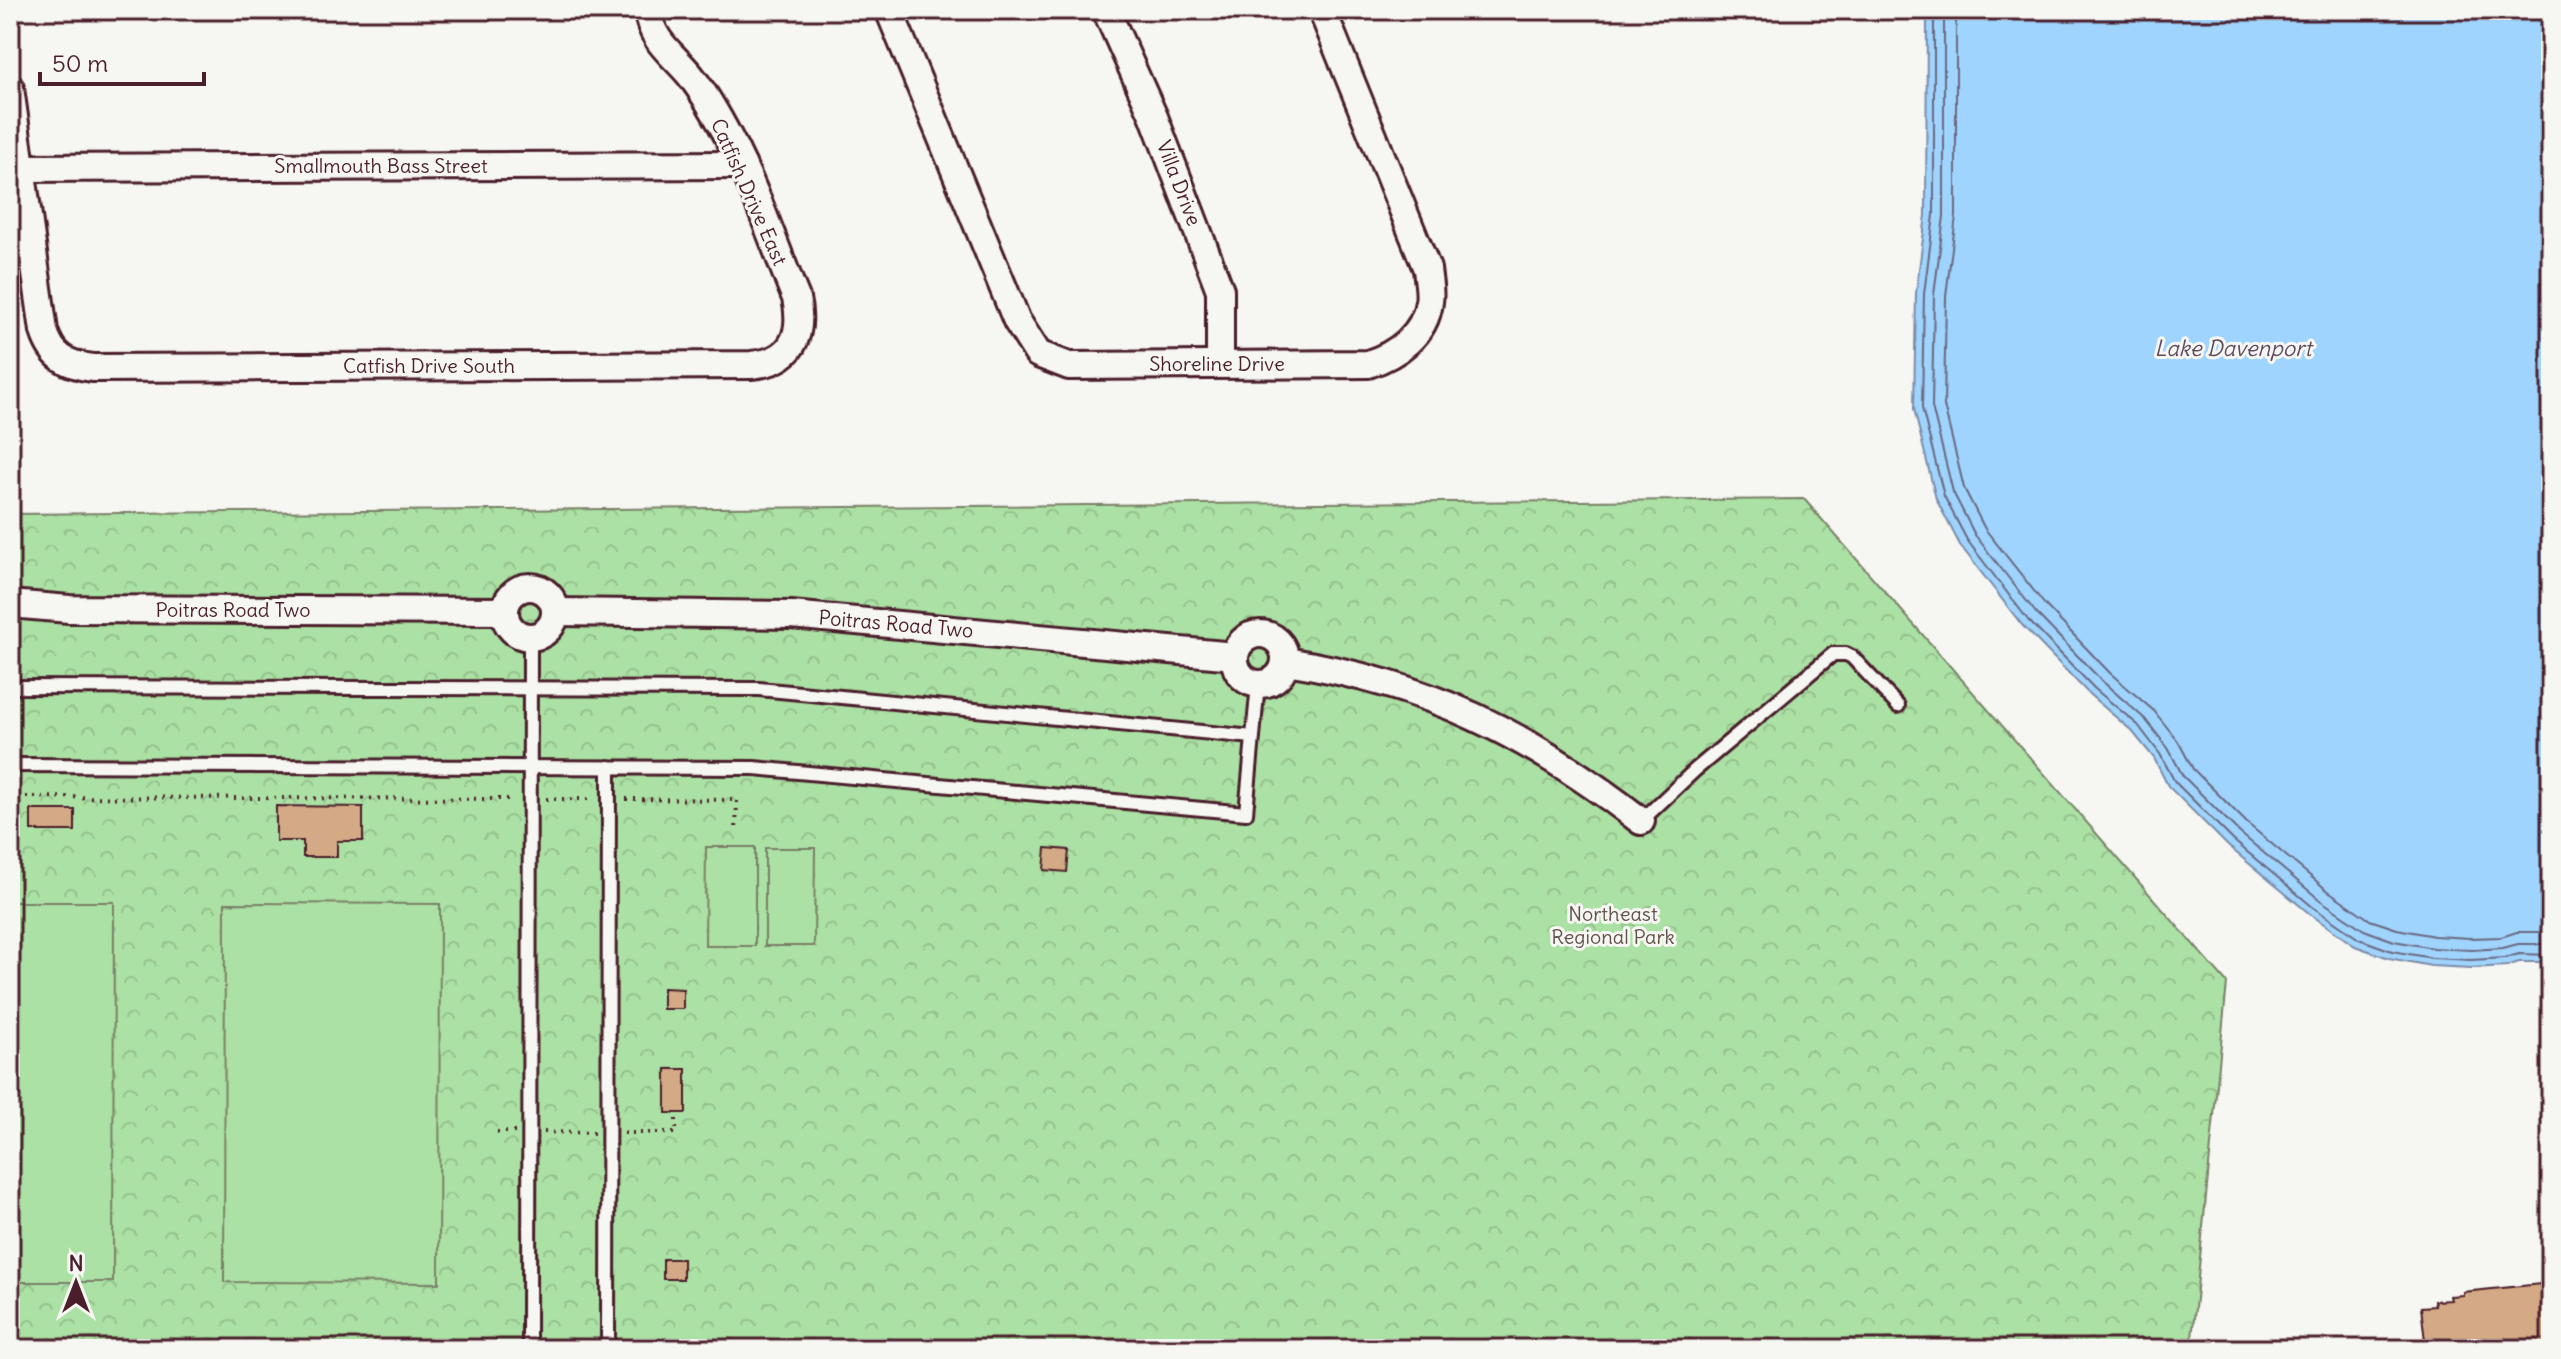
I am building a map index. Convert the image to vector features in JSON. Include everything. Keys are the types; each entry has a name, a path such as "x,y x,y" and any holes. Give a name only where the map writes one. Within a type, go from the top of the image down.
{"street":[{"name":"Catfish Drive East","path":"647,10 650,29 664,50 700,90 742,165 796,298 799,322 793,344"},
{"name":"Shoreline Drive","path":"889,10 1017,321 1038,354 1069,366 1368,364 1390,357 1416,335 1429,304 1427,269 1322,10"},
{"name":"Villa Drive","path":"1106,10 1154,117 1220,290 1220,363"},
{"path":"10,88 21,168"},
{"name":"Smallmouth Bass Street","path":"21,168 742,165"},
{"name":"Catfish Drive South","path":"21,168 44,331 52,351 70,364 93,368 751,365 776,360 793,344"},
{"path":"531,587 546,591 556,612 555,620 545,633 530,637 514,631 508,624 505,611 508,599 514,592 531,587"},
{"name":"Poitras Road Two","path":"10,604 69,609 505,611"},
{"name":"Poitras Road Two","path":"556,612 791,615 1235,656"},
{"path":"1262,634 1270,635 1282,646 1286,661 1280,676 1266,684 1258,684 1243,677 1237,670 1235,656 1245,638 1262,634"},
{"path":"1286,661 1387,683 1484,720 1554,758 1641,821"}],"lane":[{"path":"529,1349 530,637"},
{"path":"1641,821 1695,770 1833,654 1852,657 1898,706"},
{"path":"10,765 754,768 1246,813 1258,684"},
{"path":"10,687 759,689 1253,737"},
{"path":"608,1349 609,767"}],"path":[{"path":"10,797 737,800 736,831"}],"green space":[{"name":"Northeast Regional Park","path":"1804,499 2227,983 2191,1349 10,1349 10,514"},
{"path":"706,847 755,847 755,946 705,946"},
{"path":"765,848 815,848 814,946 765,946"},
{"path":"10,902 114,902 113,1282 10,1282"},
{"path":"225,903 440,904 439,1283 224,1282"}],"water":[{"name":"Lake Davenport","path":"1927,10 2551,10 2551,962 2471,968 2431,966 2389,958 2355,946 2310,914 2228,846 2168,786 2154,758 2132,731 2090,695 2022,625 1960,545 1936,499 1914,409 1916,293 1926,215"}],"building":[{"path":"276,806 363,807 363,841 337,841 337,857 303,857 303,841 276,841"},
{"path":"31,810 75,810 75,831 31,831"},
{"path":"1046,848 1069,850 1067,872 1044,870"},
{"path":"663,988 683,989 683,1009 663,1009"},
{"path":"666,1069 686,1069 686,1113 666,1113"},
{"path":"663,1259 683,1259 683,1279 663,1279"},
{"path":"2551,1283 2551,1349 2426,1349 2421,1307 2435,1306 2434,1301 2451,1300 2450,1296 2463,1295 2463,1292"}]}
